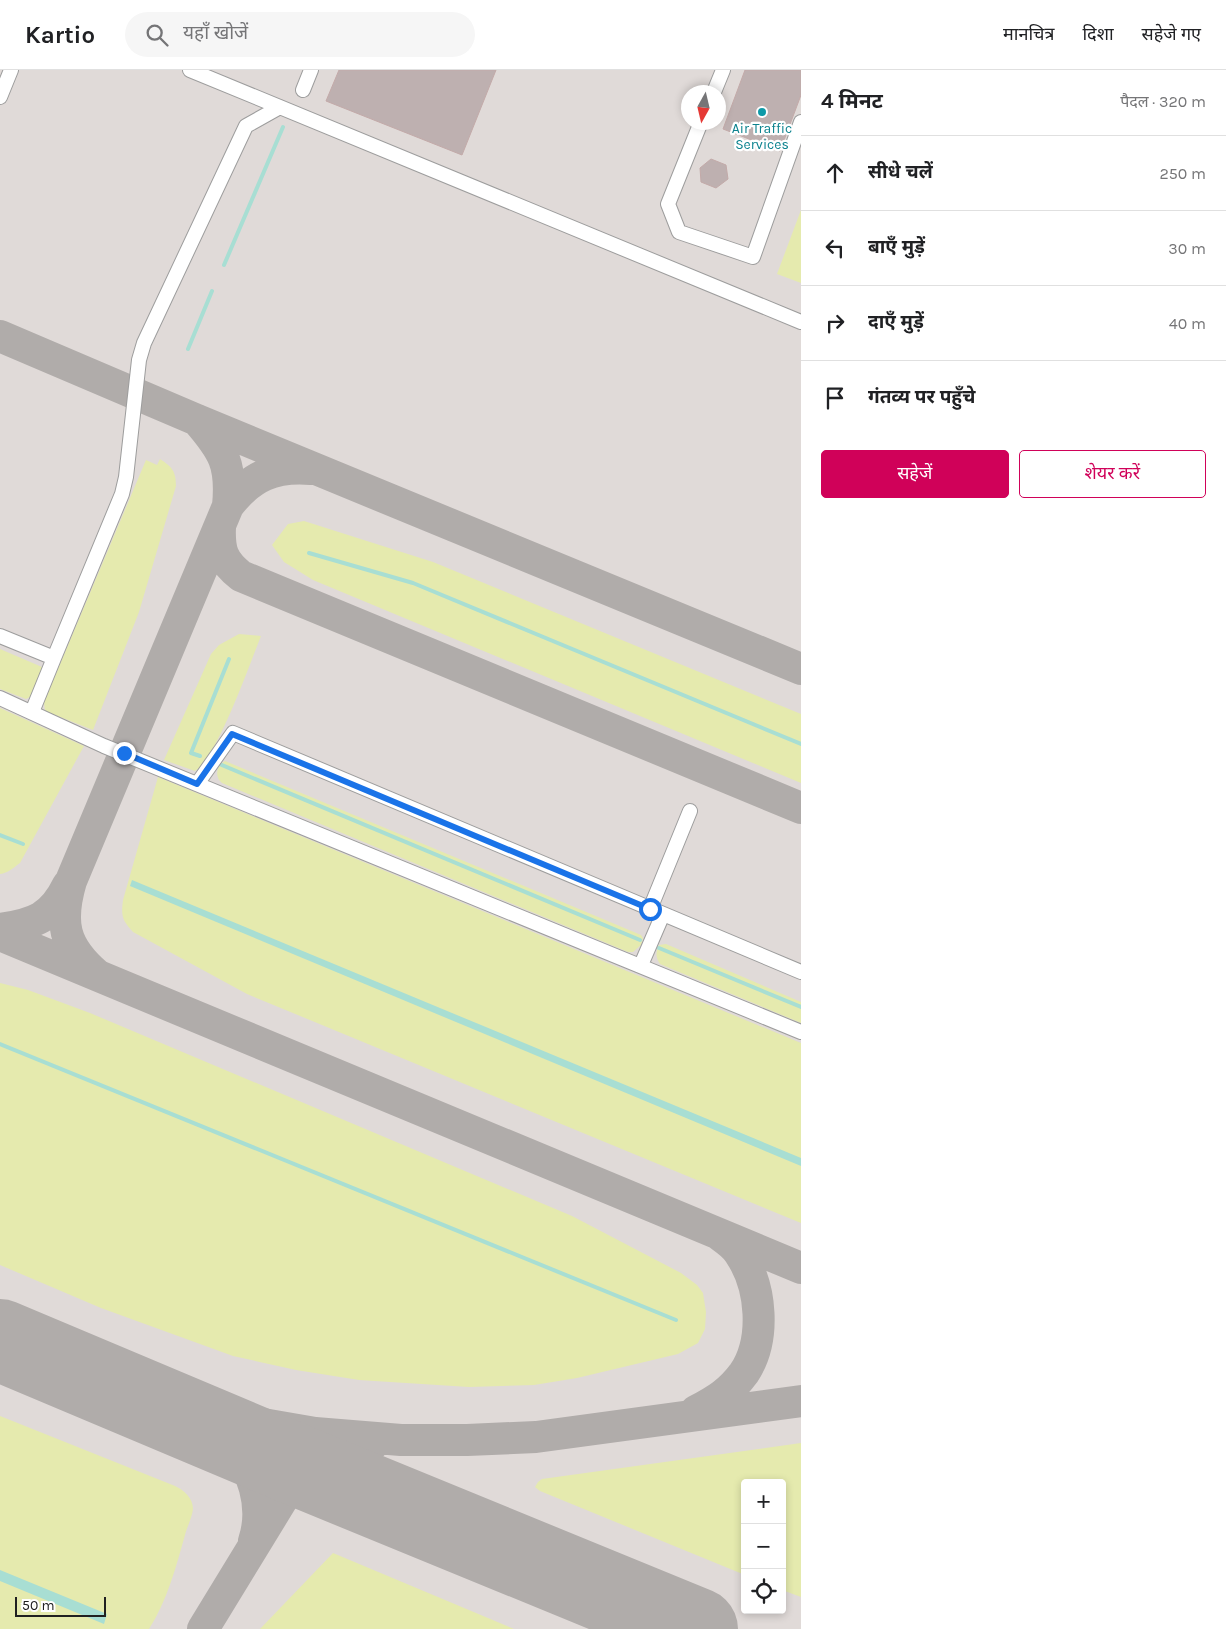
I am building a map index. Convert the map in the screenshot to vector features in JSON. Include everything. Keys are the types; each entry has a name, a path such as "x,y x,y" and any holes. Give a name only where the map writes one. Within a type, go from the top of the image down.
{"lane":[{"path":"0,97 11,70"},
{"path":"190,70 801,322"},
{"path":"303,90 311,70"},
{"path":"717,85 723,70"},
{"path":"32,712 122,494 126,477 139,360 144,343 246,126 280,107"},
{"path":"698,130 668,204 679,232 753,257 801,122"},
{"path":"0,636 54,658"},
{"path":"0,698 104,746 801,1032"},
{"path":"197,784 232,734 801,972"},
{"path":"641,965 656,912 690,811"}],"shaded area":[{"path":"0,70 801,70 801,1629 0,1629"}],"green space":[{"path":"801,210 801,283 777,274"},
{"path":"160,459 168,464 172,470 176,486 139,612 93,730 45,711 44,702 146,460 157,465"},
{"path":"304,521 433,562 801,714 801,783 313,580 284,562 272,545 288,524"},
{"path":"239,634 261,636 223,730 213,748 204,763 195,771 164,760 211,654 219,645"},
{"path":"0,649 42,667 43,672 32,696 26,699 0,689"},
{"path":"0,708 84,746 20,863 0,874"},
{"path":"225,761 641,935 643,938 641,945 633,952 628,952 222,783 217,772"},
{"path":"158,777 801,1043 801,1223 247,994 133,932 123,918 123,900"},
{"path":"666,944 801,1002 801,1023 660,964 657,950 659,945"},
{"path":"0,983 28,990 90,1013 572,1216 681,1273 697,1285 703,1293 706,1312 705,1329 698,1343 678,1354 577,1378 534,1385 469,1387 359,1380 296,1370 233,1356 101,1308 0,1265"},
{"path":"0,1416 175,1486 185,1492 190,1498 193,1509 174,1571 161,1607 149,1629 0,1629"},
{"path":"801,1443 801,1597 786,1591 786,1479 741,1479 741,1573 540,1491 535,1487 542,1479"},
{"path":"333,1553 514,1629 260,1629"}],"water":[{"path":"132,880 801,1158 801,1166 130,886"},
{"path":"0,1570 107,1614 104,1624 0,1581"}],"building":[{"path":"339,70 496,70 462,155 326,101"},
{"name":"Air Traffic Services","path":"745,70 801,70 801,95 780,151 726,130 726,121"},
{"path":"711,159 726,165 728,179 716,188 701,182 700,168"}],"waterway":[{"path":"224,265 283,127"},
{"path":"188,349 212,291"},
{"path":"309,553 413,583 801,744"},
{"path":"200,756 191,753 229,659"},
{"path":"217,763 640,940"},
{"path":"0,835 23,844"},
{"path":"659,948 801,1007"},
{"path":"0,1044 676,1320"}],"taxiway":[{"path":"0,336 197,420 801,669"},
{"path":"197,420 214,441 224,459 229,480 228,506"},
{"path":"97,975 77,954 67,932 65,909 71,881 228,506 245,487 264,475 286,469 311,469"},
{"path":"220,527 220,542 223,554 230,565 241,576 801,808"},
{"path":"0,929 23,925 41,918 55,905 68,885"},
{"path":"0,935 801,1268"},
{"path":"696,1411 723,1395 734,1385 744,1373 756,1345 758,1314 757,1297 753,1282 740,1254 721,1236"},
{"path":"106,1384 192,1411 223,1417 315,1433 401,1440 536,1437 801,1401"},
{"path":"199,1424 228,1444 245,1464 251,1476 255,1488 258,1515 254,1541"},
{"path":"203,1629 288,1490 309,1470 324,1460 339,1453 374,1443"}],"runway":[{"path":"0,1340 309,1470 697,1629"}],"place":[{"name":"Air Traffic Services","path":"762,112"}],"route":[{"path":"124,753 197,784 232,734 650,909"}]}
